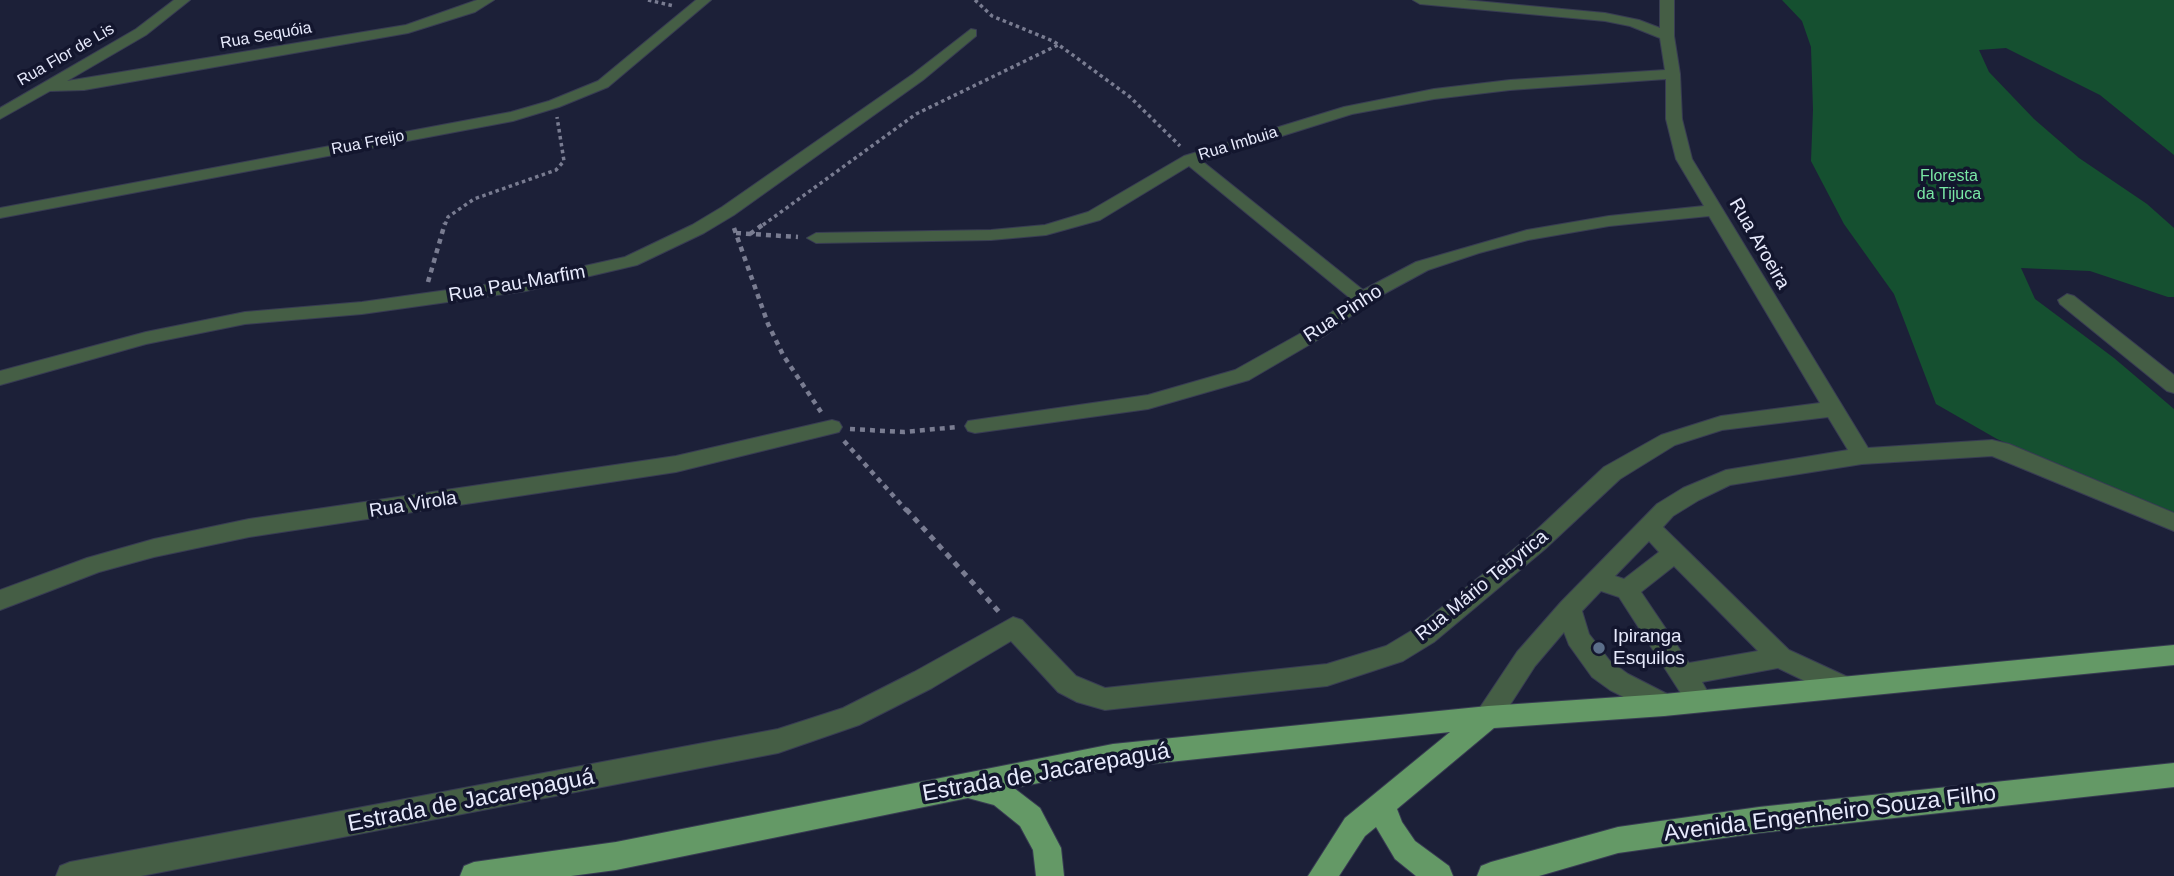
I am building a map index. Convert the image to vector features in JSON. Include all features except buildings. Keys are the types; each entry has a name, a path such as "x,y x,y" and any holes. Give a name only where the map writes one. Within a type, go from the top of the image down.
{"main road":[{"path":"1322,876 1355,827 1488,717 1664,705 2174,655"},
{"name":"Estrada de Jacarepaguá","path":"474,876 616,856 1113,757 1488,717"},
{"name":"Avenida Engenheiro Souza Filho","path":"1491,876 1618,840 1643,836 1799,815 2174,775"},
{"path":"968,786 1002,795 1030,817 1047,848 1050,876"},
{"path":"1382,803 1390,828 1405,850 1439,876"}],"street":[{"name":"Rua Flor de Lis","path":"0,114 141,32 183,0"},
{"name":"Rua Sequóia","path":"46,87 96,83 408,29 470,9 487,0"},
{"name":"Rua Freijo","path":"0,212 500,118 554,104 603,84 704,0"},
{"path":"1420,0 1605,17 1634,23 1667,36"},
{"name":"Rua Aroeira","path":"1667,0 1667,36 1673,74 1674,119 1684,159 1861,456"},
{"name":"Rua Pau-Marfim","path":"0,378 146,338 245,318 424,300 551,281 631,261 660,248 739,203 918,77 971,33"},
{"name":"Rua Imbuia","path":"816,238 991,235 1046,230 1094,216 1190,159 1349,110 1434,94 1510,85 1673,74"},
{"path":"1190,159 1362,298"},
{"name":"Rua Pinho","path":"975,426 1148,402 1242,375 1320,331 1362,298 1422,267 1473,249 1527,235 1609,221 1714,210"},
{"path":"2067,300 2174,386"},
{"name":"Rua Mário Tebyrica","path":"1013,627 1067,684 1086,694 1105,699 1327,675 1394,654 1425,635 1537,543 1612,473 1668,440 1721,423 1832,409"},
{"name":"Rua Virola","path":"0,600 95,564 154,548 249,528 676,464 764,441 832,428"},
{"path":"1488,717 1526,659 1569,609 1648,527 1665,510 1726,478 1861,456 1992,448 2009,452 2174,522"},
{"path":"1648,527 1780,657 1843,687"},
{"path":"1627,590 1674,553"},
{"path":"1598,580 1627,590 1700,701"},
{"path":"1569,609 1578,638 1601,668 1619,682 1664,705"},
{"name":"Estrada de Jacarepaguá","path":"70,876 778,741 850,717 923,680 1013,627"},
{"path":"1682,675 1780,657"}],"path":[{"path":"975,0 979,7 992,16 1058,45 1130,97 1168,132 1190,159"},
{"path":"750,234 916,114 1058,45"},
{"path":"424,300 440,235 448,217 474,199 556,170 564,161 554,104"},
{"path":"736,233 816,238"},
{"path":"832,428 904,432 975,426"}],"green space":[{"name":"Floresta da Tijuca","path":"1782,0 2174,0 2174,155 2100,95 2006,48 1979,50 1989,72 2034,119 2079,158 2147,204 2174,228 2174,297 2090,271 2021,268 2035,299 2114,358 2174,409 2174,515 1997,439 1936,404 1894,294 1844,224 1811,161 1811,47 1802,21"}],"place":[{"name":"Ipiranga Esquilos","path":"1599,648"}]}
